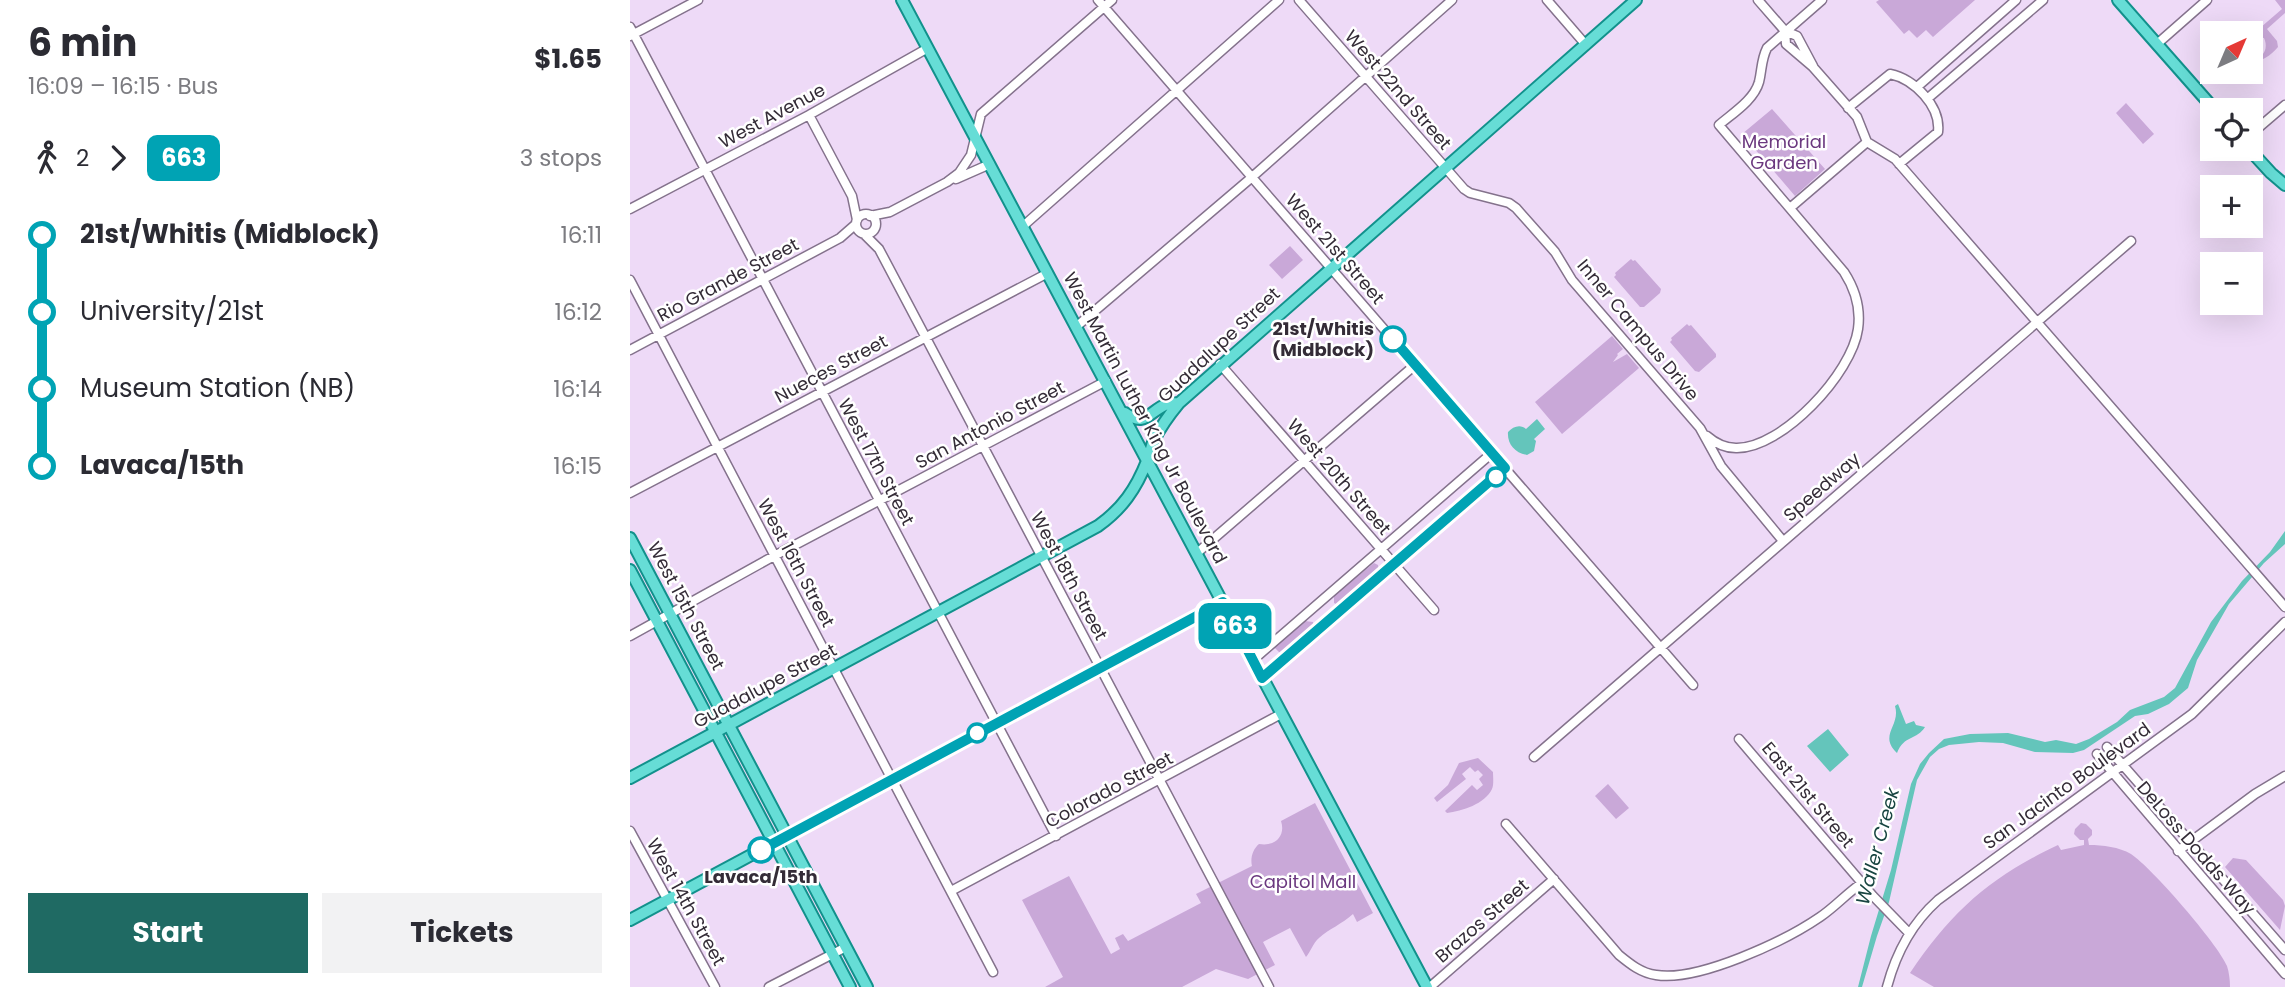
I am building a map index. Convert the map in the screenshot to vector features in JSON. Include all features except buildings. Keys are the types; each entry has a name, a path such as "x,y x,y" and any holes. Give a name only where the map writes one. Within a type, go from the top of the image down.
{"main road":[{"name":"West Martin Luther King Jr Boulevard","path":"902,0 1122,410 1354,853 1429,987"},
{"name":"Guadalupe Street","path":"630,778 938,613 1112,516 1131,494 1164,422 1179,403 1220,364 1636,0"},
{"path":"2118,0 2204,98"},
{"path":"2260,161 2285,186"},
{"path":"2271,173 2285,195"},
{"path":"1122,410 1138,420 1146,418 1167,404 1179,403"},
{"name":"West 15th Street","path":"630,538 867,987"},
{"name":"West 15th Street","path":"630,570 850,987"},
{"path":"630,920 1223,602"}],"street":[{"path":"631,32 698,0"},
{"path":"947,182 967,164 981,114 1101,4 1112,0"},
{"path":"1022,227 1279,0"},
{"name":"West 22nd Street","path":"1299,0 1446,168"},
{"path":"1077,326 1251,178 1452,0"},
{"path":"1547,0 1586,45"},
{"path":"1758,0 1785,32 1802,41 1814,67"},
{"path":"1700,428 1714,442 1728,447 1744,447 1762,442 1794,421 1820,398 1840,374 1852,352 1859,326 1858,304 1854,290 1840,265 1719,125 1752,95 1758,85 1762,58 1767,48 1822,0"},
{"path":"1917,87 2016,0"},
{"path":"2157,44 2207,0"},
{"path":"1927,99 2036,2"},
{"name":"West 21st Street","path":"1101,4 1661,646"},
{"name":"West 17th Street","path":"631,32 1056,836"},
{"path":"1785,32 1786,44 1814,67 1860,122 1870,144 1899,164 2285,607"},
{"path":"1977,35 1987,47"},
{"name":"West Avenue","path":"630,209 809,115 928,48"},
{"path":"1848,108 1890,74 1917,87 1934,112 1938,132 1899,164"},
{"path":"2263,124 2285,105"},
{"path":"809,115 852,196 860,227 871,233 890,212 947,182 990,164"},
{"path":"1790,208 1870,144"},
{"name":"Inner Campus Drive","path":"1446,168 1470,193 1505,202 1516,208 1555,252 1572,280 1700,428 1721,466 1783,541"},
{"path":"852,196 874,219 875,227"},
{"path":"860,227 860,216 890,212"},
{"name":"Rio Grande Street","path":"630,350 860,227"},
{"name":"West 18th Street","path":"860,227 879,249 1269,987"},
{"name":"West 18th Street","path":"875,227 879,249"},
{"name":"Speedway","path":"1534,757 2131,241"},
{"name":"Nueces Street","path":"630,493 1048,273"},
{"name":"West 16th Street","path":"630,280 993,972"},
{"name":"West 20th Street","path":"1220,364 1434,610"},
{"path":"1197,553 1415,365"},
{"name":"San Antonio Street","path":"630,636 774,556 1106,381"},
{"path":"1253,660 1492,453"},
{"path":"1262,678 1505,468"},
{"path":"1324,599 1336,613"},
{"path":"1308,612 1320,627"},
{"name":"San Jacinto Boulevard","path":"1887,987 1909,933 1945,893 2124,765 2202,705 2285,622"},
{"path":"1661,646 1693,685"},
{"name":"Colorado Street","path":"951,891 1281,714"},
{"name":"East 21st Street","path":"1739,738 1862,883 1909,933"},
{"name":"DeLoss Dodds Way","path":"2107,747 2283,948"},
{"name":"DeLoss Dodds Way","path":"2097,754 2111,774 2285,974"},
{"path":"2178,851 2255,793 2285,776"},
{"path":"1506,824 1619,955 1638,969 1658,976 1678,975 1727,962 1802,929 1862,883"},
{"name":"West 14th Street","path":"630,831 715,987"},
{"name":"Brazos Street","path":"1429,987 1554,879"},
{"path":"2236,918 2248,908"},
{"path":"769,987 846,947"},
{"path":"2270,956 2283,948"}],"green space":[{"path":"1975,0 1933,37 1926,30 1917,38 1909,30 1904,34 1876,2"},
{"path":"2275,0 2285,0 2285,13 2267,29 2277,41 2278,47 2263,58 2266,46 2263,25 2282,9"},
{"path":"2126,103 2154,134 2143,144 2116,113"},
{"name":"Memorial Garden","path":"1772,109 1825,169 1795,196 1742,134"},
{"path":"1290,246 1303,260 1282,279 1269,265"},
{"path":"1631,259 1635,260 1661,289 1644,307 1640,307 1614,277"},
{"path":"1687,324 1691,325 1716,354 1699,372 1695,371 1670,342"},
{"path":"1612,336 1623,349 1613,362 1627,354 1639,368 1562,434 1535,402"},
{"path":"1374,563 1378,565 1379,571 1340,606 1334,603 1334,595"},
{"path":"1305,621 1313,622 1314,628 1283,656 1274,647"},
{"path":"1478,758 1493,772 1492,789 1479,803 1447,813 1445,811 1472,785 1477,790 1483,785 1479,779 1483,775 1470,767 1462,774 1466,779 1437,802 1434,798 1448,785 1459,763"},
{"path":"1608,784 1629,808 1616,819 1595,796"},
{"name":"Capitol Mall","path":"1315,803 1373,913 1357,922 1353,914 1319,938 1306,957 1290,928 1263,942 1275,965 1248,979 1216,969 1182,987 1045,987 1063,977 1022,900 1069,876 1111,954 1120,949 1115,938 1123,934 1128,941 1201,903 1196,894 1252,866 1252,857 1257,846 1270,844 1280,836 1281,821"},
{"path":"2081,823 2092,830 2088,839 2089,845 2111,847 2131,854 2168,889 2221,955 2228,968 2230,987 1934,987 1910,973 1941,931 1992,883 2058,845 2061,850 2084,845 2084,840 2074,834"},
{"path":"2233,858 2246,860 2283,900 2285,906 2280,930 2225,867"}],"shaded area":[{"path":"1537,419 1545,429 1534,439 1534,451 1527,455 1519,452 1510,444 1508,432 1517,426 1526,429"},
{"path":"2285,531 2285,544 2264,563 2229,604 2197,660 2188,688 2169,704 2148,714 2135,716 2084,750 2073,753 2035,752 2003,743 1979,742 1949,745 1930,757 1917,780 1889,902 1862,987 1858,987 1891,870 1911,784 1920,764 1929,753 1944,739 1970,734 2008,733 2045,742 2056,740 2076,744 2117,722 2130,710 2164,697 2175,688 2211,622"},
{"path":"1898,704 1906,724 1914,721 1916,725 1925,727 1903,743 1897,753 1892,747 1890,735 1895,719 1895,706"},
{"path":"1828,729 1849,755 1830,772 1807,746"}],"bus line":[{"name":"663","path":"761,850 1223,602 1262,678 1505,468 1393,339"}],"place":[{"name":"21st/Whitis (Midblock)","path":"1393,339"},
{"name":"Lavaca/15th","path":"761,850"}],"water label":[{"name":"Waller Creek","path":"1877,846"}]}
